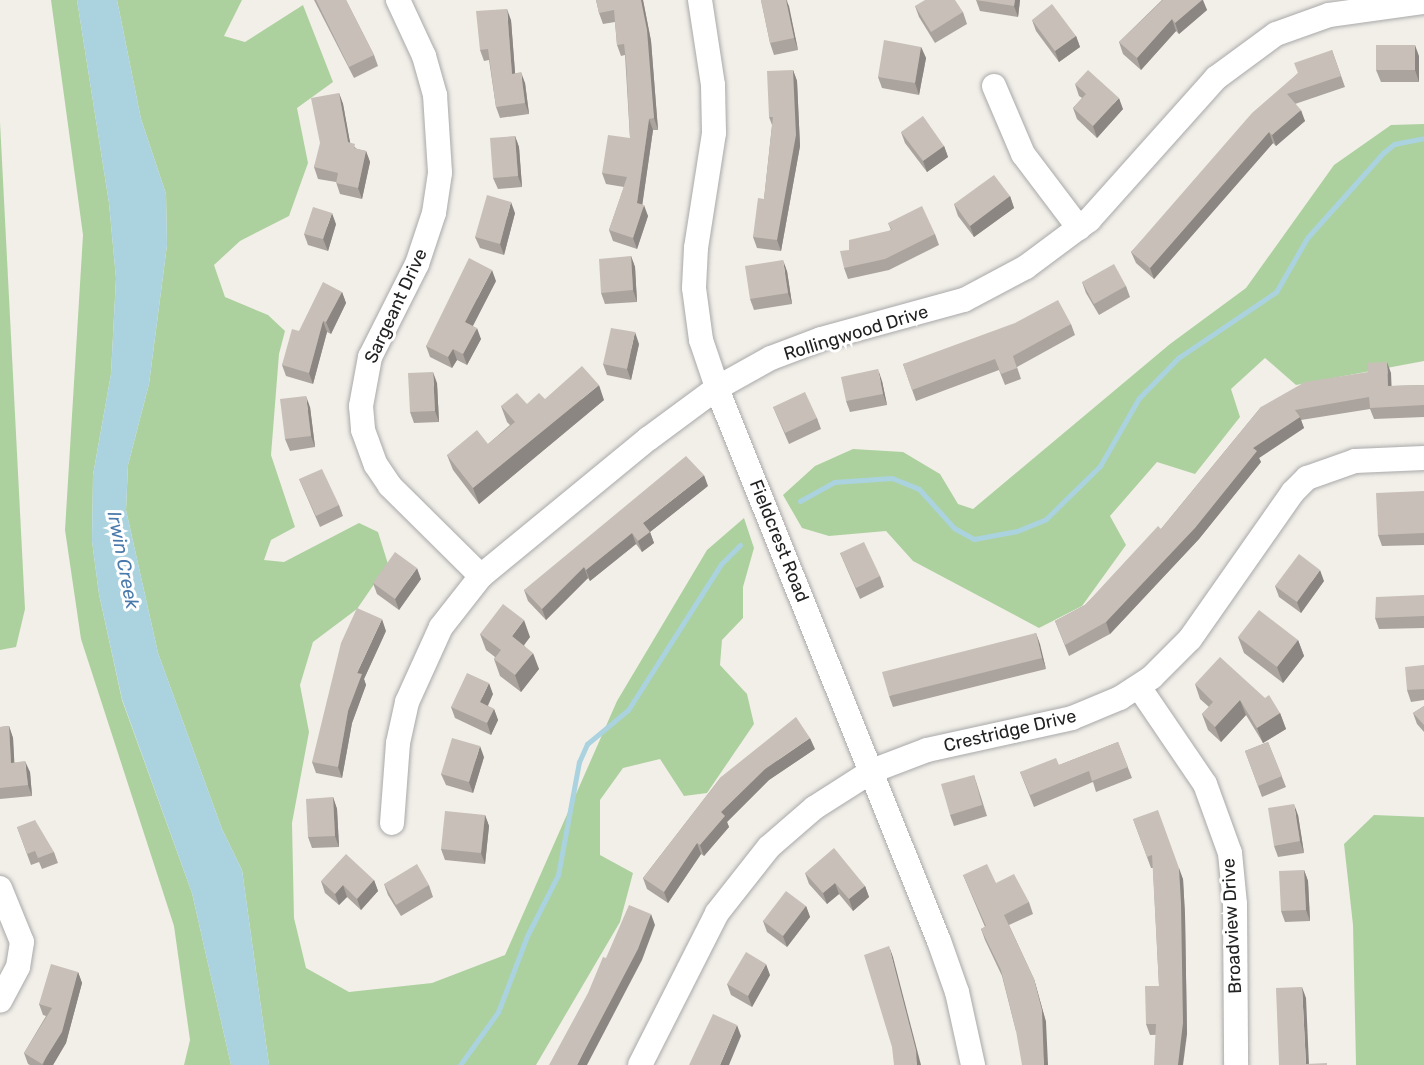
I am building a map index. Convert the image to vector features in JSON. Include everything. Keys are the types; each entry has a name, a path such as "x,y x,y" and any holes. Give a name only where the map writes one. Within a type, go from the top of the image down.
{"street":[{"name":"Sargeant Drive","path":"398,0 424,56 435,95 440,173 434,213 417,264 370,357 362,393 363,430 376,465 390,486 481,576"},
{"name":"Fieldcrest Road","path":"699,0 713,85 714,133 696,248 694,288 701,340 717,388 872,771 957,992 973,1065"},
{"name":"Rollingwood Drive","path":"392,823 398,743 414,683 441,627 481,576 717,388 796,348 978,294 1026,267 1079,228 1216,78 1260,44 1329,15 1424,2"},
{"path":"994,86 1023,154 1079,228"},
{"name":"Crestridge Drive","path":"640,1065 734,888 786,831 872,771 927,750 1072,718 1139,687 1190,639 1293,492 1307,478 1355,461 1424,458"},
{"name":"Broadview Drive","path":"1139,687 1200,776 1230,853 1235,904 1236,1065"},
{"path":"0,888 22,942 18,967 0,1002"}],"green space":[{"path":"51,0 77,0 109,203 116,278 111,374 93,475 92,541 99,594 122,700 192,893 231,1065 184,1065 190,1040 174,926 81,639 65,530 83,235"},
{"path":"117,0 242,0 224,36 245,42 303,5 333,82 297,108 308,163 289,216 240,241 214,265 225,297 268,315 285,331 279,354 271,455 295,527 271,540 264,560 284,562 359,523 378,532 388,564 357,609 313,642 300,685 309,732 292,823 294,918 306,968 349,992 432,983 505,955 617,701 707,550 744,518 754,548 743,587 743,618 722,640 720,665 747,694 754,724 707,793 684,796 660,759 623,768 600,800 600,855 633,873 620,922 536,1065 269,1065 242,870 222,829 158,653 126,510 128,465 149,384 167,245 166,194 141,119"},
{"path":"0,122 25,609 16,647 0,650"},
{"path":"1424,124 1424,361 1296,385 1265,358 1231,389 1240,417 1195,474 1157,462 1110,516 1126,545 1082,606 1039,628 913,561 886,531 829,536 802,528 783,495 815,466 853,449 903,452 940,474 958,504 973,509 1170,344 1246,288 1334,165 1391,125"},
{"path":"1374,815 1424,817 1424,1065 1356,1065 1353,925 1344,844"}],"water":[{"name":"Irwin Creek","path":"77,0 117,0 141,119 166,194 167,245 149,384 128,465 126,510 158,653 222,829 242,870 269,1065 231,1065 192,893 122,699 99,594 92,541 93,475 111,374 116,278 109,203"}],"building":[{"path":"316,0 346,0 374,55 349,67"},
{"path":"596,0 641,0 647,30 654,118 649,119 637,203 644,205 633,238 609,230 627,177 602,173 608,135 630,138 626,60 624,44 617,45 614,10 599,13"},
{"path":"761,0 786,0 794,38 770,43"},
{"path":"925,0 955,0 963,12 931,32 915,6"},
{"path":"976,0 1015,0 1014,6"},
{"path":"1163,0 1202,0 1175,23 1172,19 1137,58 1119,42"},
{"path":"1052,4 1076,36 1055,51 1032,20"},
{"path":"507,9 512,74 521,72 525,103 496,107 488,49 480,50 476,11"},
{"path":"884,40 921,47 915,83 878,77"},
{"path":"1376,45 1415,45 1415,70 1376,70"},
{"path":"1332,50 1341,76 1287,94 1301,110 1272,135 1269,132 1150,268 1131,252 1252,113 1298,73 1294,63"},
{"path":"793,70 796,135 777,240 753,237 758,198 764,199 773,117 769,117 767,71"},
{"path":"1088,70 1119,98 1093,126 1073,108 1086,94 1075,84"},
{"path":"339,93 348,142 355,144 354,148 366,151 358,188 336,183 338,173 314,167 320,143 311,98"},
{"path":"923,116 944,146 923,161 901,132"},
{"path":"515,136 518,176 493,178 490,138"},
{"path":"994,175 1010,196 970,226 954,204"},
{"path":"487,195 511,202 500,244 475,237"},
{"path":"922,206 935,234 885,259 844,268 840,251 849,250 849,240 892,230 888,223"},
{"path":"313,207 332,213 323,239 304,234"},
{"path":"631,256 633,290 601,293 599,259"},
{"path":"469,258 492,270 465,322 477,328 463,354 453,349 448,357 426,346"},
{"path":"783,260 788,293 750,299 745,266"},
{"path":"1114,264 1126,286 1094,304 1082,282"},
{"path":"323,282 342,292 326,322 323,321 309,373 282,365 292,329 299,331"},
{"path":"1058,300 1071,324 1013,356 1017,368 1001,374 995,359 912,390 903,364 1015,323"},
{"path":"611,328 635,332 627,369 603,364"},
{"path":"1387,362 1388,386 1424,385 1424,405 1370,408 1369,397 1295,410 1300,417 1253,448 1257,451 1195,528 1106,622 1065,645 1055,621 1085,605 1158,526 1161,529 1261,407 1305,382 1368,372 1367,363"},
{"path":"582,366 599,385 473,488 447,455 477,430 488,444 515,422 501,406 517,393 527,404 539,393 545,399"},
{"path":"878,369 883,394 846,401 841,377"},
{"path":"433,372 435,411 410,412 408,373"},
{"path":"805,392 817,418 785,433 773,407"},
{"path":"306,396 311,436 285,439 280,399"},
{"path":"686,456 704,475 643,523 650,532 638,541 632,533 586,570 584,567 542,609 524,590"},
{"path":"322,469 339,505 316,516 299,479"},
{"path":"1424,491 1424,533 1378,535 1376,493"},
{"path":"864,542 880,576 856,588 840,553"},
{"path":"395,552 417,568 395,599 373,583"},
{"path":"1299,554 1320,570 1297,602 1275,586"},
{"path":"1424,595 1424,616 1375,618 1376,597"},
{"path":"503,604 524,620 512,636 533,653 515,675 494,659 501,650 480,634"},
{"path":"357,608 382,619 357,673 362,674 348,711 338,767 312,762 341,643"},
{"path":"1259,610 1298,640 1277,667 1238,637"},
{"path":"1036,633 1042,658 889,696 882,672"},
{"path":"1220,657 1265,698 1269,695 1280,713 1257,728 1240,700 1215,727 1202,714 1213,702 1195,684"},
{"path":"1424,665 1424,689 1407,690 1405,667"},
{"path":"467,673 489,683 480,702 494,709 487,723 451,707"},
{"path":"1424,706 1424,725 1413,713"},
{"path":"796,717 810,738 765,769 721,812 725,816 700,845 697,843 664,892 643,878 721,777"},
{"path":"9,726 11,763 25,761 28,785 0,788 0,727"},
{"path":"452,738 480,746 469,782 441,774"},
{"path":"1118,742 1128,767 1092,781 1089,771 1030,795 1020,772 1056,758 1059,765"},
{"path":"1268,742 1282,776 1258,786 1245,751"},
{"path":"974,775 982,805 950,815 941,784"},
{"path":"333,797 335,836 308,837 306,799"},
{"path":"1294,804 1300,841 1274,846 1268,808"},
{"path":"1158,810 1179,868 1183,1023 1178,1065 1154,1065 1156,1024 1146,1024 1145,986 1159,986 1152,855 1147,857 1133,819"},
{"path":"445,811 485,815 481,853 441,849"},
{"path":"35,820 54,852 38,858 35,851 27,854 17,827"},
{"path":"834,848 865,886 849,899 835,883 823,893 805,873"},
{"path":"346,854 374,880 357,899 343,885 335,894 321,881"},
{"path":"417,864 429,885 396,905 384,884"},
{"path":"987,864 996,883 1014,874 1029,902 1004,915 1034,979 1042,1010 1044,1065 1022,1065 1001,970 981,929 986,926 963,875"},
{"path":"1304,870 1306,910 1281,911 1279,871"},
{"path":"786,891 806,906 783,936 763,921"},
{"path":"629,905 651,914 638,949 577,1065 549,1065 588,993 603,957 606,958"},
{"path":"889,946 916,1050 917,1065 894,1065 892,1047 864,955"},
{"path":"746,952 766,964 748,996 727,984"},
{"path":"51,964 78,972 62,1032 42,1064 24,1053 52,1008 39,1004"},
{"path":"1302,987 1306,1064 1327,1065 1279,1065 1276,988"},
{"path":"713,1014 737,1025 720,1065 689,1065"}],"waterway":[{"path":"800,501 834,482 892,478 919,489 954,528 974,539 1017,531 1046,519 1100,466 1139,398 1178,358 1276,292 1307,238 1383,153 1394,144 1424,138"},
{"path":"460,1065 498,1012 527,936 558,875 579,762 587,744 628,710 721,564 740,545"}]}
